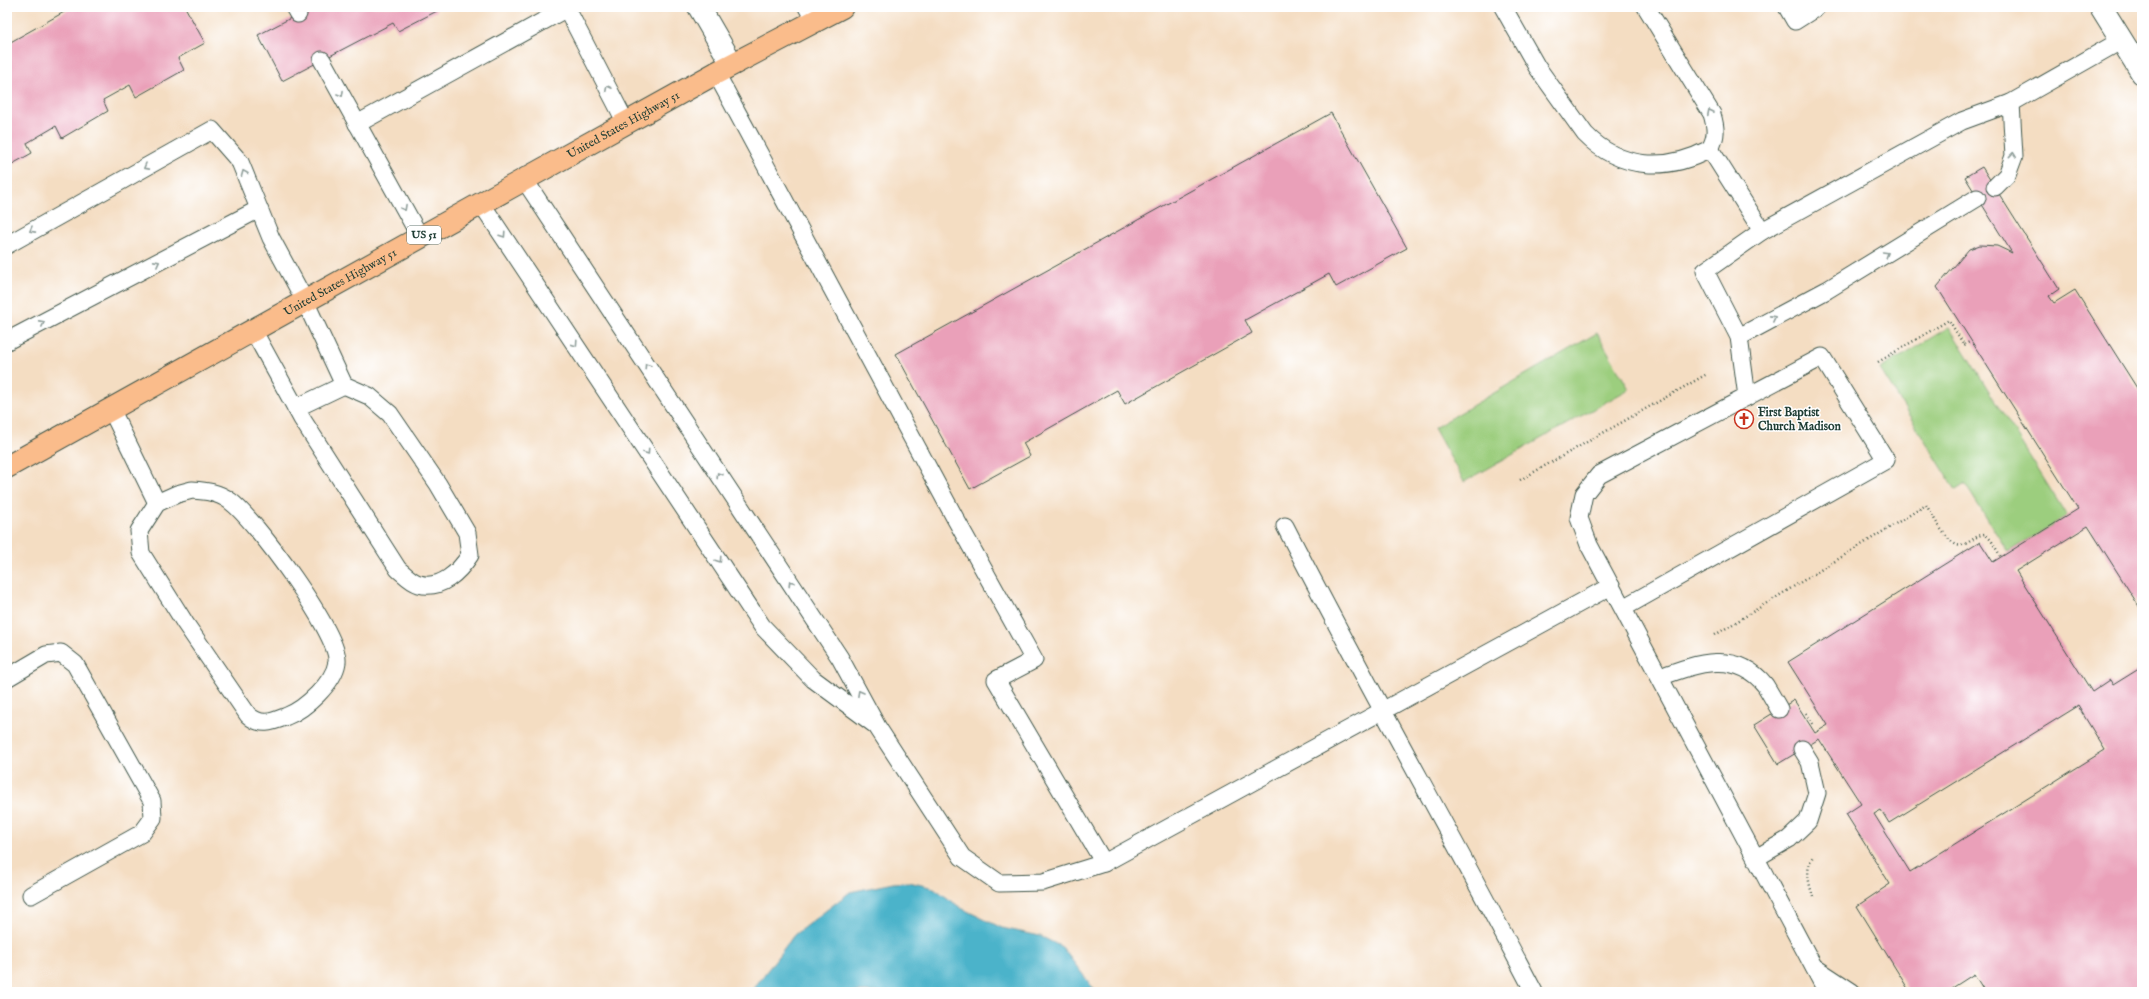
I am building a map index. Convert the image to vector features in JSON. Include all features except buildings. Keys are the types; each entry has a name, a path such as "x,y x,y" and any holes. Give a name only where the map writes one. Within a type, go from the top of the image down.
{"main road":[{"name":"United States Highway 51","path":"7,467 724,68 811,14 842,7"}],"street":[{"path":"699,7 724,68"},
{"path":"2101,7 2142,73"}],"lane":[{"path":"358,124 566,7 626,122"},
{"path":"1503,7 1537,67 1585,134 1594,144 1615,156 1632,162 1670,164 1693,158 1710,149 1715,140 1717,129 1712,114 1646,7"},
{"path":"1791,14 1817,7"},
{"path":"1747,397 1739,337 1705,271 1762,231 1962,121 2011,103 2122,40"},
{"path":"322,60 420,237"},
{"path":"724,68 951,511 1034,660 996,680 1104,863"},
{"path":"1995,187 2007,175 2014,156 2011,103"},
{"path":"7,245 212,130 240,162 271,238 305,301 344,385 369,396 390,414 438,484 467,532 470,555 462,569 450,578 434,584 419,584 398,569 296,408 253,330"},
{"path":"1710,149 1762,231"},
{"path":"524,179 840,658 878,728 962,857 999,883 1043,882 1104,863 1611,586"},
{"path":"1739,337 1827,290 1977,198"},
{"path":"481,203 762,626 813,679 878,728"},
{"path":"7,341 259,209"},
{"path":"1623,608 1886,460 1822,357 1599,475 1584,494 1579,518 1589,545 1827,992"},
{"path":"296,408 344,385"},
{"path":"111,409 156,503"},
{"path":"192,490 213,492 229,500 247,516 309,599 334,646 337,662 331,678 318,695 291,714 267,724 255,721 248,715 185,623 141,553 139,531 156,503 177,494 192,490"},
{"path":"1285,526 1382,712 1430,794 1534,992"},
{"path":"7,678 46,656 61,654 75,664 152,801 153,818 142,833 30,895"},
{"path":"1660,677 1685,668 1718,661 1744,667 1765,685 1779,710"},
{"path":"1756,858 1789,839 1808,821 1818,793 1810,762 1802,749"},
{"path":"1813,966 1852,992"}],"path":[{"path":"1878,362 1949,320 1964,345 1971,341"},
{"path":"1520,480 1707,374"},
{"path":"1709,638 1926,505 1948,539 1954,545 1961,546 1985,534 1991,540 2001,557"}],"green space":[{"path":"1949,327 2067,516 2008,552 1965,484 1956,490 1880,369"},
{"path":"1597,333 1629,389 1464,482 1434,428"}],"water":[{"path":"909,882 934,888 961,908 1002,928 1040,936 1062,947 1096,992 751,992 794,935 850,892 893,883"}],"place":[{"name":"First Baptist Church Madison","path":"1744,419"}]}
